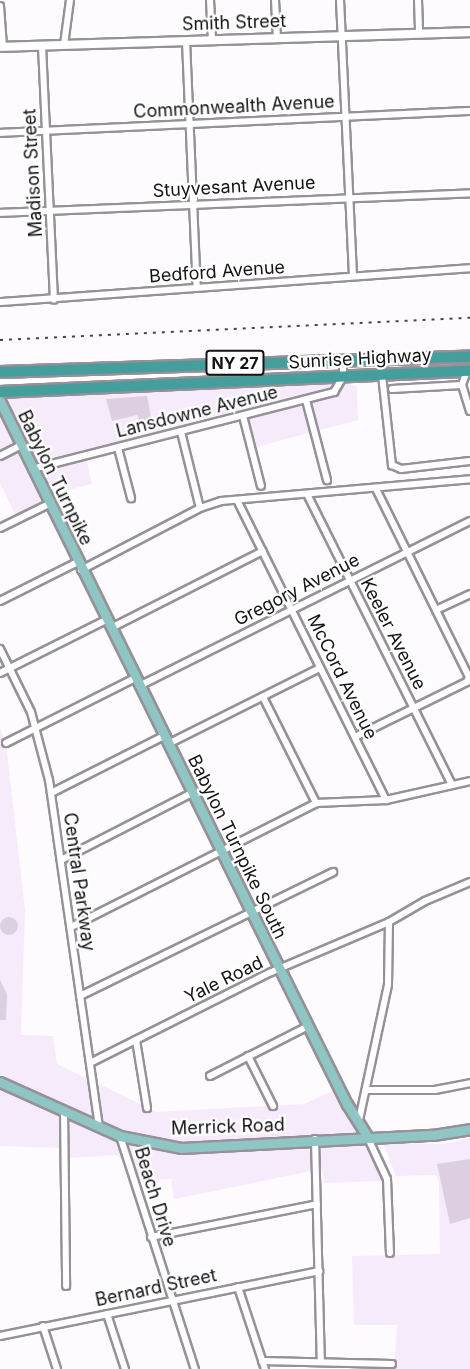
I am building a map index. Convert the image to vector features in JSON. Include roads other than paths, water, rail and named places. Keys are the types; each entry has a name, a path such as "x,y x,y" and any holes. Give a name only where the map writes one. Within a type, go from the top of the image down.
{"highway":[{"name":"Sunrise Highway","path":"0,372 470,356"},
{"name":"Sunrise Highway","path":"0,392 468,371"}],"main road":[{"name":"Babylon Turnpike","path":"0,401 80,566"},
{"name":"Babylon Turnpike South","path":"80,566 308,1026 367,1136"},
{"name":"Merrick Road","path":"0,1082 120,1136 181,1148 367,1136 433,1135 470,1129"}],"street":[{"path":"64,45 70,0"},
{"path":"210,0 212,40"},
{"path":"275,0 277,38"},
{"path":"340,0 353,276"},
{"path":"418,0 419,33"},
{"path":"0,6 2,47"},
{"name":"Smith Street","path":"2,47 470,32"},
{"path":"186,41 197,288"},
{"name":"Madison Street","path":"42,46 54,300"},
{"name":"Commonwealth Avenue","path":"0,133 470,111"},
{"name":"Stuyvesant Avenue","path":"0,213 470,193"},
{"name":"Bedford Avenue","path":"0,302 54,300 470,268"},
{"path":"343,359 343,376"},
{"path":"468,371 462,385 470,411"},
{"path":"382,375 392,465 401,469 470,461"},
{"name":"Lansdowne Avenue","path":"32,469 334,392 343,376"},
{"path":"392,389 462,385"},
{"path":"306,400 327,480"},
{"path":"243,416 261,486"},
{"path":"181,432 200,508"},
{"path":"0,456 20,446"},
{"path":"118,448 132,498"},
{"path":"0,601 80,566 200,508 221,501 238,502 308,496 470,479"},
{"path":"355,737 467,682 469,676 376,489"},
{"name":"Keeler Avenue","path":"308,496 452,785"},
{"name":"McCord Avenue","path":"238,502 386,800"},
{"path":"0,528 49,504"},
{"name":"Gregory Avenue","path":"6,743 350,581 470,521"},
{"path":"0,673 263,551"},
{"path":"436,610 470,594"},
{"name":"Central Parkway","path":"0,649 35,728 51,793 99,1127"},
{"path":"51,793 263,697 320,668"},
{"path":"263,697 315,803"},
{"path":"71,927 315,803 386,800 468,782 470,791"},
{"path":"61,860 192,793"},
{"path":"80,996 333,872"},
{"name":"Yale Road","path":"90,1063 280,970 388,922 425,901 470,882"},
{"path":"359,1120 388,985 388,922"},
{"path":"210,1076 308,1026"},
{"path":"136,1040 147,1108"},
{"path":"248,1056 273,1106"},
{"path":"366,1090 435,1090 470,1083"},
{"path":"64,1110 66,1286"},
{"name":"Beach Drive","path":"120,1136 195,1369"},
{"path":"367,1136 388,1184 390,1253"},
{"path":"315,1139 321,1362"},
{"path":"151,1237 317,1204"},
{"name":"Bernard Street","path":"0,1336 319,1271"},
{"path":"238,1287 265,1369"},
{"path":"107,1314 125,1369"},
{"path":"43,1326 57,1369"},
{"path":"262,1361 392,1364"}],"railway":[{"path":"0,340 470,318"}]}
